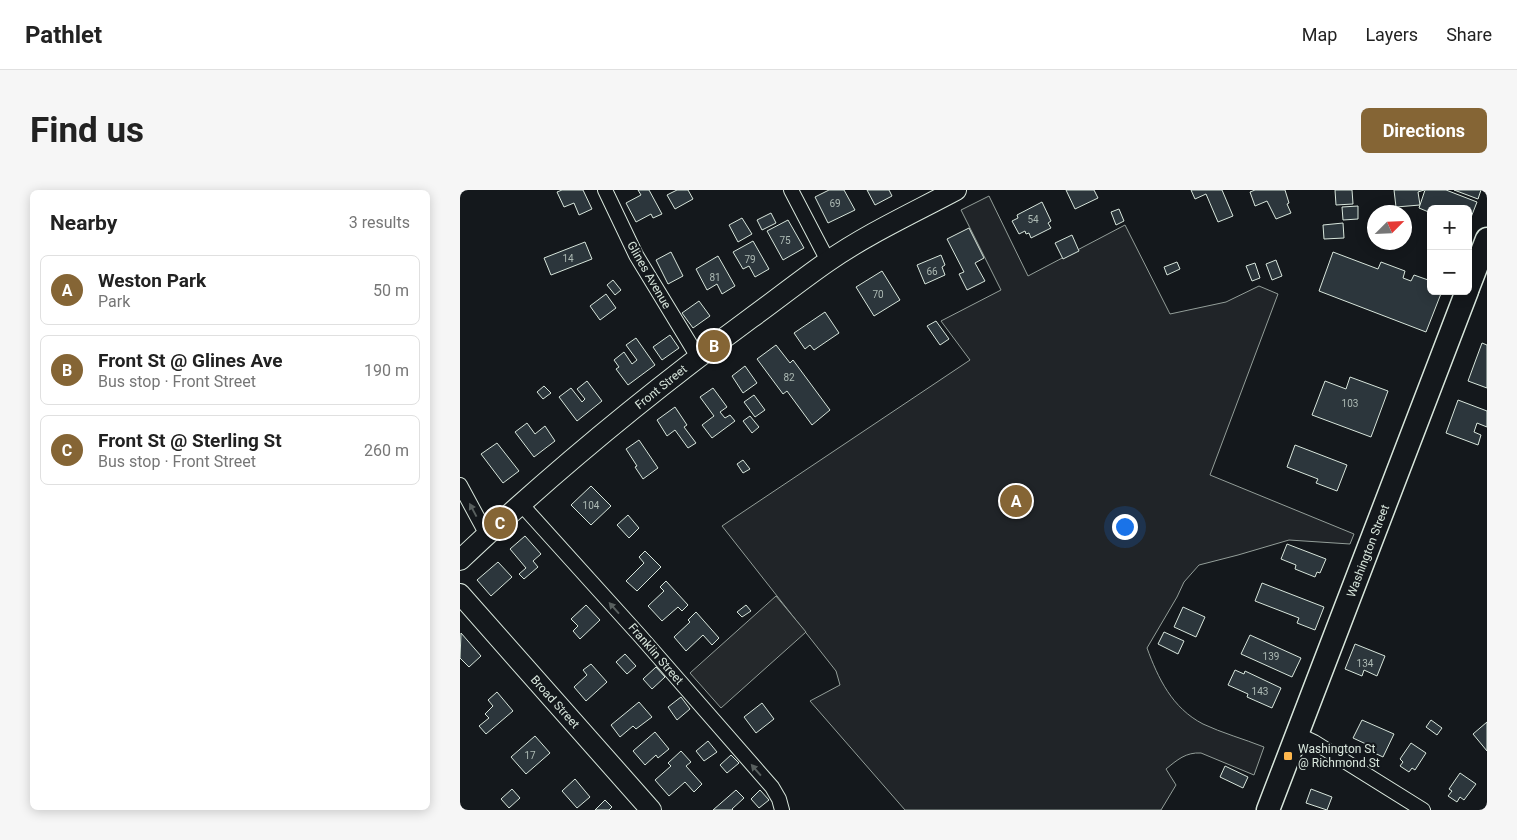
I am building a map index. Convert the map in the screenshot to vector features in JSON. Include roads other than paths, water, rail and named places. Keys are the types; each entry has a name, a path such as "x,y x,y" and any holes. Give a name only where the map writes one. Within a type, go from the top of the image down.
{"main road":[{"name":"Washington Street","path":"1472,280 1485,248"},
{"name":"Washington Street","path":"1268,810 1466,295"}],"street":[{"name":"Glines Avenue","path":"605,190 636,255 698,357"},
{"path":"791,190 828,261"},
{"name":"Front Street","path":"460,560 521,504 605,432 698,357 828,261 887,226 956,190"},
{"path":"460,485 487,535"},
{"name":"Franklin Street","path":"521,504 641,637 772,787 779,799 782,810"},
{"name":"Broad Street","path":"460,594 651,810"},
{"path":"1297,734 1314,742 1423,810"}],"place":[{"name":"Front St @ Glines Ave","path":"714,346"},
{"name":"Weston Park","path":"1016,501"},
{"name":"Front St @ Sterling St","path":"500,523"},
{"name":"Washington St @ Richmond St","path":"1288,756"}]}
